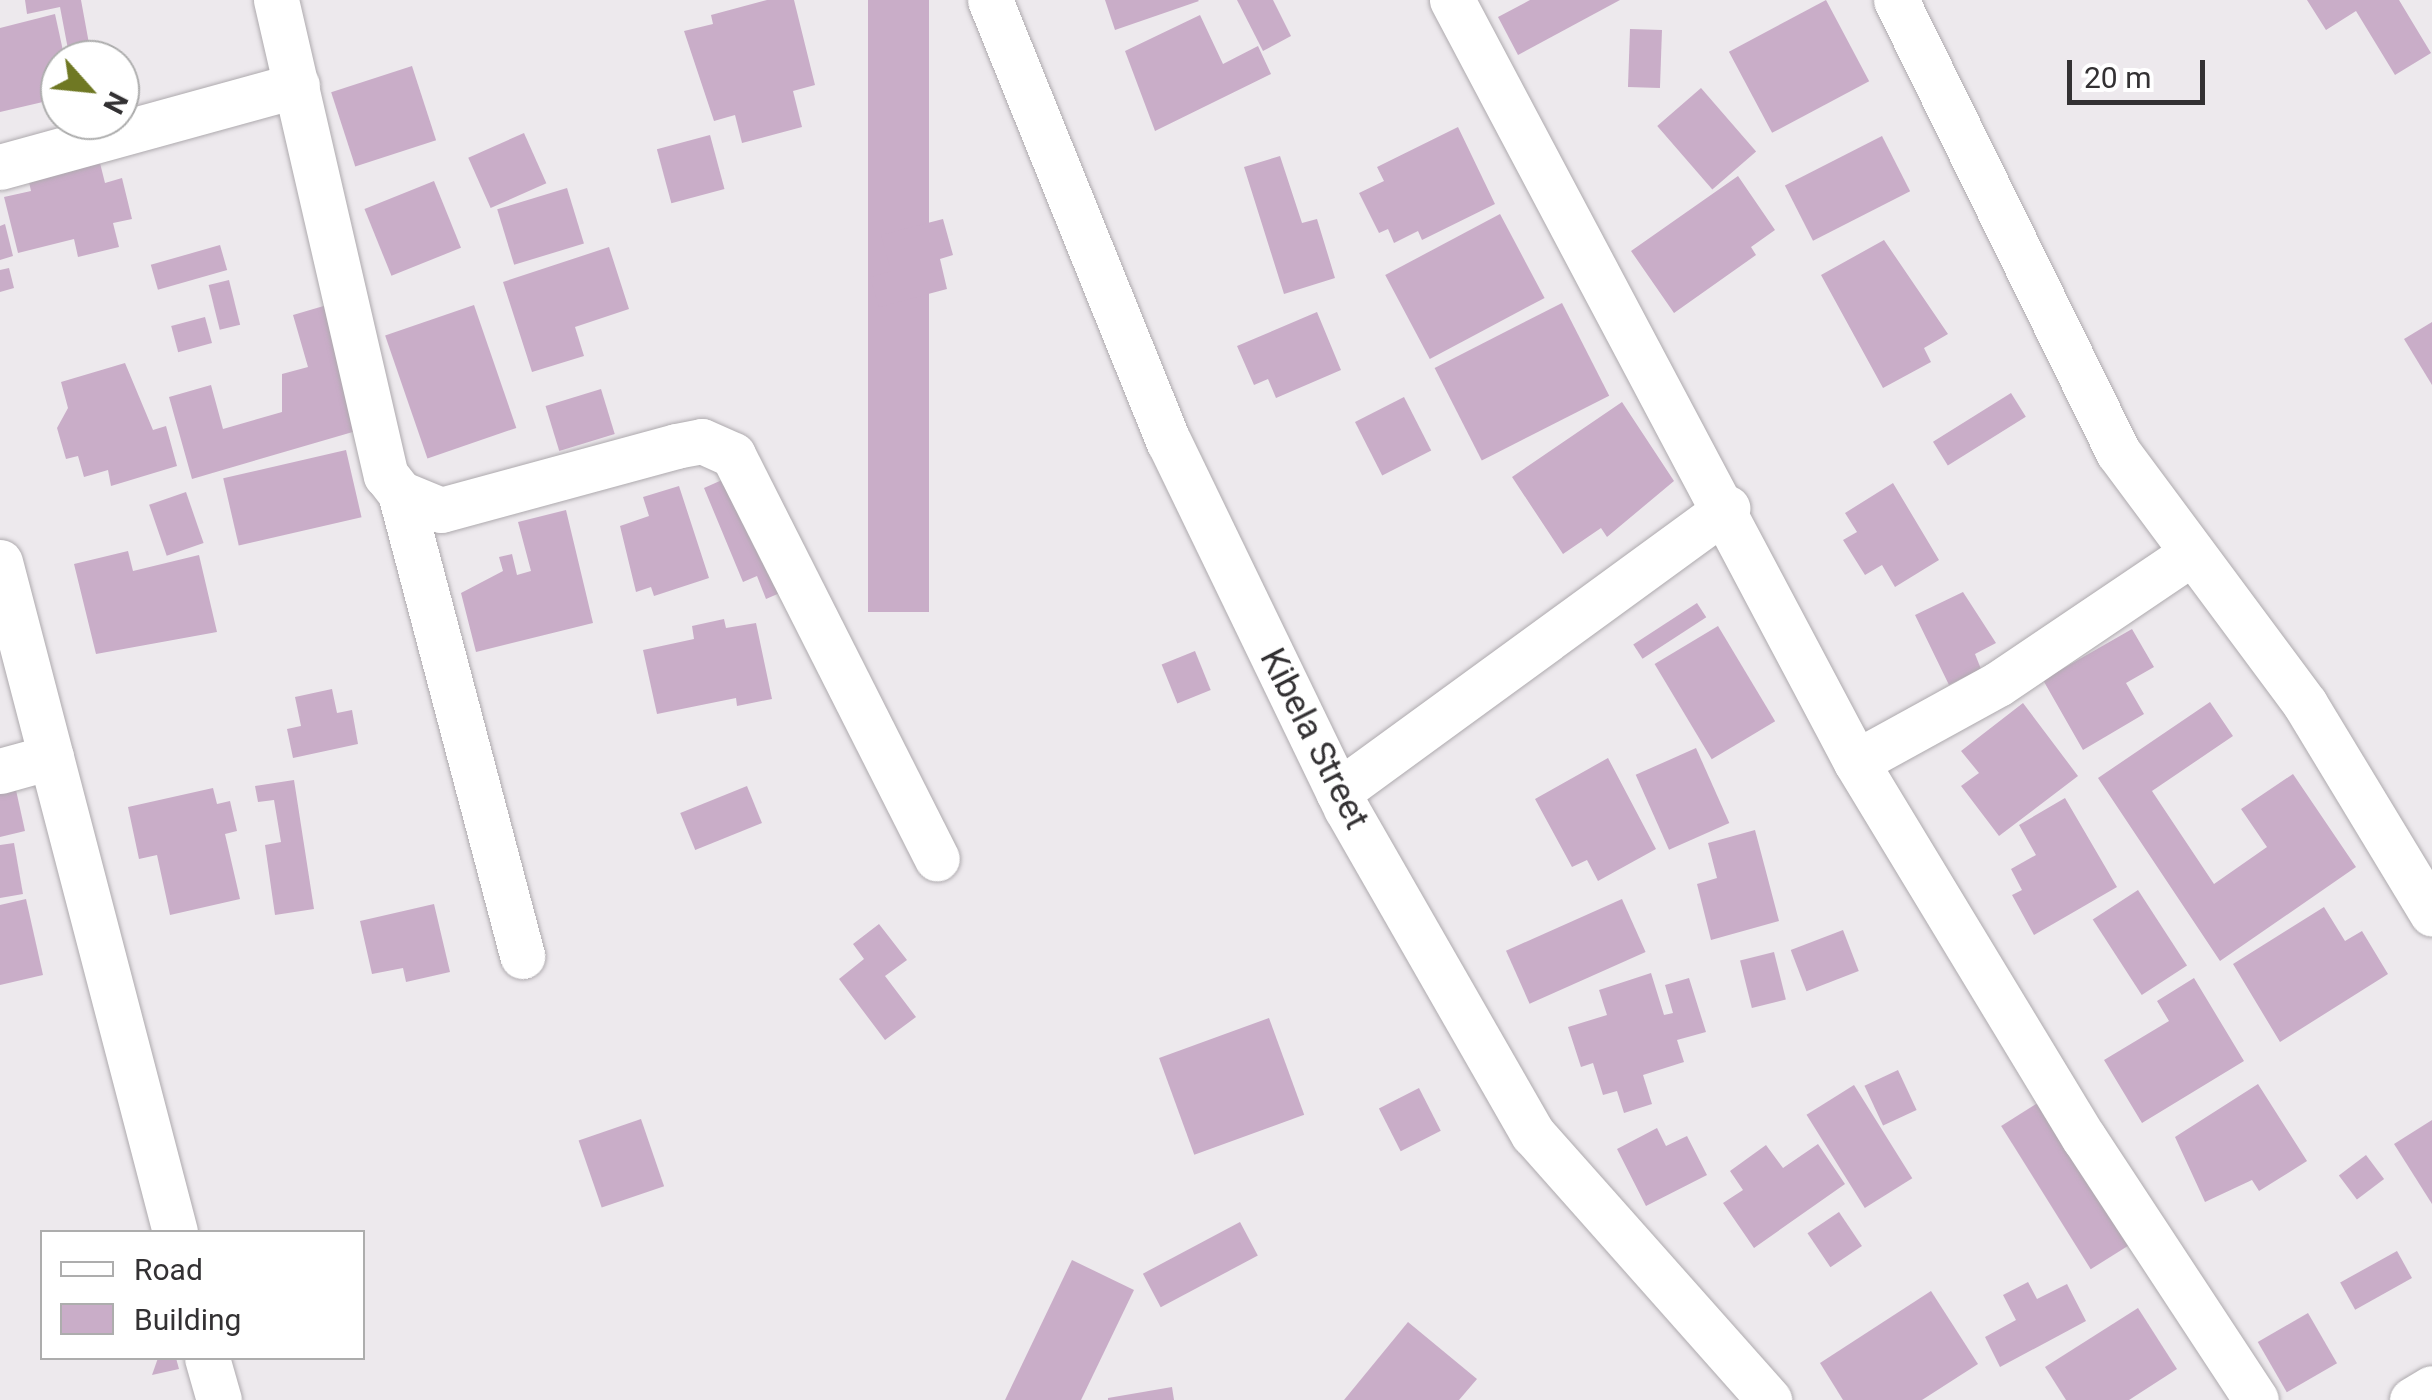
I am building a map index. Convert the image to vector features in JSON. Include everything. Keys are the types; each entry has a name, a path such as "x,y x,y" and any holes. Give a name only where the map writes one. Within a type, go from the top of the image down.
{"street":[{"path":"276,0 386,475 400,494 419,506 463,508 676,446 702,442 733,454 937,858"},
{"name":"Kibela Street","path":"990,0 1170,442 1338,792 1533,1134 1769,1400"},
{"path":"1452,0 1728,508 1856,762 2084,1138 2256,1400"},
{"path":"1896,0 2118,452 2304,704 2430,905"},
{"path":"0,167 297,85"},
{"path":"400,494 522,956"},
{"path":"1338,792 1728,508"},
{"path":"1856,762 1998,684 2191,554"},
{"path":"0,562 174,1230"},
{"path":"0,771 51,757"},
{"path":"208,1360 218,1400"},
{"path":"2412,1400 2432,1388"}],"building":[{"path":"25,0 81,0 88,40 66,40 60,7 27,14"},
{"path":"767,0 794,0 815,85 793,91 802,127 742,143 735,115 714,121 684,31 713,24 711,15"},
{"path":"868,0 929,0 929,612 868,612"},
{"path":"1105,0 1198,0 1199,1 1115,30"},
{"path":"1237,0 1273,0 1291,36 1263,51"},
{"path":"1530,0 1620,0 1518,55 1498,17"},
{"path":"1826,0 1869,81 1772,133 1729,52"},
{"path":"2307,0 2399,0 2431,53 2395,75 2356,11 2326,30"},
{"path":"55,14 61,40 40,40 40,103 0,112 0,28"},
{"path":"1200,15 1223,64 1258,46 1271,74 1155,131 1125,51"},
{"path":"1630,29 1662,30 1660,88 1628,87"},
{"path":"412,66 436,140 355,166 331,92"},
{"path":"1701,88 1756,151 1712,189 1657,126"},
{"path":"1458,127 1495,204 1422,240 1418,231 1394,243 1388,229 1379,233 1359,193 1384,181 1377,167"},
{"path":"524,133 546,183 491,208 468,158"},
{"path":"710,135 724,189 671,203 657,149"},
{"path":"1882,136 1910,191 1813,241 1785,185"},
{"path":"98,155 105,183 122,178 132,219 113,223 119,247 78,257 74,239 18,253 4,197 31,191 27,173"},
{"path":"1280,156 1302,223 1317,219 1335,278 1284,294 1244,167"},
{"path":"1738,176 1775,230 1751,247 1756,255 1674,313 1631,251"},
{"path":"434,181 461,248 391,276 364,209"},
{"path":"567,188 584,243 514,265 497,209"},
{"path":"1500,214 1545,298 1430,359 1385,275"},
{"path":"943,219 953,255 940,259 947,289 879,307 870,277 891,271 881,235"},
{"path":"5,224 13,256 0,260 0,226"},
{"path":"1884,240 1948,334 1924,348 1931,362 1883,388 1821,275"},
{"path":"220,245 227,270 158,290 151,265"},
{"path":"609,247 629,309 575,327 584,356 532,372 503,282"},
{"path":"9,268 14,288 0,292 0,270"},
{"path":"229,280 240,325 220,330 209,285"},
{"path":"1562,303 1609,396 1482,461 1435,368"},
{"path":"327,305 363,429 192,479 169,397 211,385 223,429 282,412 282,374 308,367 293,315"},
{"path":"474,305 516,428 427,459 385,336"},
{"path":"1317,312 1341,370 1276,398 1268,379 1254,385 1237,346"},
{"path":"205,317 212,343 178,352 171,326"},
{"path":"2432,322 2432,385 2404,339"},
{"path":"125,363 153,430 166,426 177,466 111,486 108,470 84,477 78,456 66,459 57,428 68,408 61,382"},
{"path":"601,389 615,434 559,451 546,406"},
{"path":"2011,393 2026,417 1948,465 1933,442"},
{"path":"1404,397 1431,450 1382,475 1355,422"},
{"path":"1622,402 1674,481 1607,537 1601,528 1563,554 1512,477"},
{"path":"346,450 362,517 239,546 223,478"},
{"path":"740,472 789,589 766,599 757,576 743,582 704,488"},
{"path":"1893,483 1939,560 1895,587 1882,565 1865,575 1843,540 1857,532 1845,513"},
{"path":"679,486 709,578 654,596 651,587 636,592 620,526 649,516 643,497"},
{"path":"186,492 204,543 167,556 149,505"},
{"path":"566,510 593,623 476,652 461,593 503,571 499,557 512,554 517,575 531,571 518,522"},
{"path":"128,551 133,571 199,555 217,632 96,654 74,564"},
{"path":"1963,592 1996,643 1975,654 1981,669 1949,685 1915,615"},
{"path":"1697,603 1706,617 1643,659 1633,644"},
{"path":"724,619 726,628 756,623 772,699 737,706 736,698 657,714 643,650 694,639 692,626"},
{"path":"1718,626 1775,721 1712,759 1655,664"},
{"path":"2132,629 2154,667 2126,683 2144,714 2083,750 2043,680"},
{"path":"1195,651 1211,690 1177,703 1162,664"},
{"path":"332,689 337,713 352,710 358,744 293,758 287,729 301,726 295,697"},
{"path":"2210,702 2233,736 2152,791 2214,884 2267,847 2241,809 2293,774 2356,867 2220,961 2098,778"},
{"path":"2023,703 2078,776 1999,836 1961,786 1979,773 1961,751"},
{"path":"1696,748 1729,823 1669,850 1636,775"},
{"path":"1608,758 1656,849 1598,881 1587,860 1572,867 1535,799"},
{"path":"294,780 314,909 275,915 265,845 281,842 274,800 258,802 255,786"},
{"path":"14,781 25,831 0,837 0,785"},
{"path":"747,786 762,823 695,850 680,813"},
{"path":"213,788 217,804 230,801 237,831 225,834 240,899 170,915 157,855 139,859 128,807"},
{"path":"2065,798 2117,887 2034,935 2012,895 2022,890 2011,869 2036,855 2019,825"},
{"path":"1755,830 1779,921 1711,940 1697,884 1717,878 1708,843"},
{"path":"14,843 23,894 0,898 0,845"},
{"path":"2138,890 2187,965 2142,995 2093,919"},
{"path":"26,899 43,975 0,985 0,905"},
{"path":"1622,899 1646,952 1530,1004 1506,951"},
{"path":"434,904 450,972 406,982 403,968 372,974 360,921"},
{"path":"2324,907 2345,941 2362,931 2388,974 2280,1042 2233,964"},
{"path":"879,924 907,960 885,976 916,1017 885,1040 839,979 864,959 853,944"},
{"path":"1843,930 1859,971 1806,991 1791,950"},
{"path":"1774,952 1786,1000 1752,1008 1740,960"},
{"path":"1651,973 1664,1015 1673,1013 1665,985 1689,978 1706,1032 1677,1040 1684,1062 1643,1075 1652,1104 1624,1113 1617,1091 1603,1095 1593,1063 1581,1067 1568,1027 1607,1015 1599,990"},
{"path":"2194,978 2244,1061 2142,1123 2104,1060 2169,1021 2157,1001"},
{"path":"1269,1018 1304,1115 1194,1155 1159,1058"},
{"path":"1898,1070 1917,1110 1883,1126 1864,1086"},
{"path":"2258,1084 2307,1161 2259,1191 2252,1180 2205,1202 2175,1137"},
{"path":"1854,1085 1912,1178 1865,1208 1807,1115"},
{"path":"1419,1088 1441,1131 1401,1151 1379,1108"},
{"path":"2041,1101 2131,1244 2091,1269 2001,1126"},
{"path":"641,1119 664,1186 602,1208 579,1140"},
{"path":"2432,1120 2432,1204 2394,1144"},
{"path":"1657,1128 1666,1146 1687,1136 1707,1175 1646,1206 1617,1149"},
{"path":"1818,1144 1845,1184 1754,1248 1723,1203 1743,1190 1730,1171 1766,1145 1783,1168"},
{"path":"2366,1155 2384,1179 2357,1199 2339,1175"},
{"path":"1839,1212 1862,1246 1830,1267 1807,1233"},
{"path":"1240,1222 1258,1256 1161,1307 1143,1274"},
{"path":"2397,1251 2412,1278 2355,1310 2340,1283"},
{"path":"1072,1260 1134,1290 1081,1400 1005,1400"},
{"path":"2028,1282 2037,1299 2067,1284 2086,1321 2000,1367 1985,1337 2016,1320 2003,1295"},
{"path":"1931,1291 1978,1364 1922,1400 1843,1400 1820,1363"},
{"path":"2138,1308 2177,1369 2129,1400 2066,1400 2045,1367"},
{"path":"2308,1313 2337,1363 2287,1392 2258,1342"},
{"path":"1408,1322 1477,1379 1459,1400 1344,1400"},
{"path":"157,1360 177,1360 179,1369 152,1375"},
{"path":"1172,1387 1174,1400 1108,1400 1108,1398"}]}
